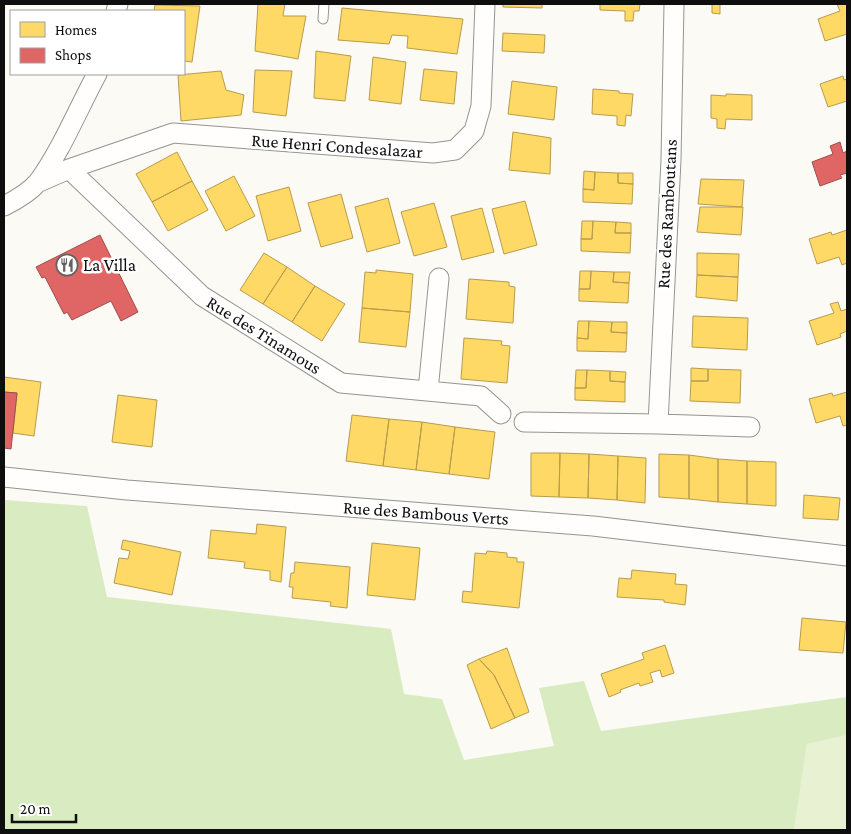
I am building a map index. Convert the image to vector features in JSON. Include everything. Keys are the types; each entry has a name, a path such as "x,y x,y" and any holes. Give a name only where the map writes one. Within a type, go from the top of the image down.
{"street":[{"name":"Rue Henri Condesalazar","path":"37,183 70,169 173,133 433,153 455,150 474,131 481,106 485,4"},
{"name":"Rue des Ramboutans","path":"658,424 671,160 674,4"},
{"path":"4,206 21,197 37,183 58,150 96,75"},
{"name":"Rue des Tinamous","path":"70,169 202,296 333,378 341,382 481,396 501,414"},
{"path":"428,391 439,278"},
{"path":"524,422 750,427"},
{"name":"Rue des Bambous Verts","path":"4,477 126,490 593,526 847,556"}],"lane":[{"path":"323,19 324,4"}],"green space":[{"path":"4,500 87,506 107,597 391,629 404,694 442,699 464,760 554,746 539,688 584,681 601,731 847,697 847,735 807,744 794,830 4,830"},
{"path":"847,735 847,830 794,830 807,744"}],"building: Homes":[{"path":"258,4 285,4 283,16 306,16 298,59 255,51"},
{"path":"503,4 542,4 542,8 503,7"},
{"path":"600,4 640,4 639,11 634,11 633,21 625,21 625,11 600,10"},
{"path":"712,4 720,4 720,14 712,13"},
{"path":"837,4 847,4 847,34 825,41 818,19 840,11"},
{"path":"155,5 200,6 192,62 185,61 185,10 154,10"},
{"path":"342,8 463,19 457,54 407,48 408,36 392,35 389,44 338,40"},
{"path":"503,33 545,35 544,53 502,51"},
{"path":"316,51 351,56 345,101 314,98"},
{"path":"373,57 406,62 401,104 369,100"},
{"path":"424,69 457,72 454,104 420,100"},
{"path":"255,70 292,71 286,116 253,112"},
{"path":"221,71 226,90 244,95 241,115 181,121 178,75"},
{"path":"843,76 844,80 847,79 847,101 828,107 820,84"},
{"path":"512,81 557,87 554,120 508,114"},
{"path":"593,89 633,94 631,116 626,115 625,126 617,125 617,116 592,114"},
{"path":"726,94 752,95 752,120 726,119 725,129 717,128 717,119 711,118 711,95 726,96"},
{"path":"513,132 551,138 550,174 509,170"},
{"path":"177,152 192,181 152,202 136,174"},
{"path":"584,171 595,172 594,190 583,189"},
{"path":"595,172 618,173 618,183 633,184 632,204 583,202 583,189 594,190"},
{"path":"618,173 633,173 633,184 618,183"},
{"path":"234,176 255,216 226,231 205,191"},
{"path":"701,179 744,180 742,207 698,204"},
{"path":"192,181 208,210 168,231 152,202"},
{"path":"289,187 301,231 268,241 256,196"},
{"path":"341,194 353,238 321,247 308,203"},
{"path":"388,198 400,243 367,252 355,207"},
{"path":"525,201 537,245 504,254 492,209"},
{"path":"434,203 447,247 414,256 401,212"},
{"path":"700,207 743,207 741,235 697,232"},
{"path":"482,208 494,252 462,260 451,216"},
{"path":"582,221 593,221 592,239 581,239"},
{"path":"593,221 616,222 615,233 631,233 630,253 581,251 581,239 592,239"},
{"path":"616,222 631,223 631,233 615,233"},
{"path":"847,230 847,263 842,265 839,257 817,264 809,239 831,232 832,235"},
{"path":"264,253 287,267 263,304 240,290"},
{"path":"697,253 739,254 738,277 697,275"},
{"path":"287,267 315,286 292,322 263,304"},
{"path":"376,270 413,274 410,312 362,308 365,272 376,273"},
{"path":"580,271 591,271 590,289 579,289"},
{"path":"591,271 614,272 613,282 629,283 628,303 579,301 579,289 590,289"},
{"path":"614,272 630,272 629,283 613,282"},
{"path":"697,275 738,277 737,301 696,297"},
{"path":"469,279 509,282 509,286 515,287 513,323 466,319"},
{"path":"315,286 345,304 322,341 292,322"},
{"path":"838,302 841,311 847,309 847,331 840,334 841,337 817,345 809,321 834,313 830,304"},
{"path":"362,308 410,312 406,347 359,342"},
{"path":"693,316 748,318 747,350 692,347"},
{"path":"578,321 589,321 588,339 577,338"},
{"path":"589,321 612,322 611,332 627,333 626,352 577,351 577,338 588,339"},
{"path":"612,322 627,322 627,333 611,332"},
{"path":"464,338 502,341 501,345 510,346 507,383 461,379"},
{"path":"691,368 708,369 708,381 691,381"},
{"path":"708,369 741,370 740,403 690,401 691,381 708,381"},
{"path":"576,370 587,370 586,388 575,388"},
{"path":"587,370 610,371 610,381 625,382 625,402 575,400 575,388 586,388"},
{"path":"610,371 626,372 625,382 610,381"},
{"path":"4,377 41,382 34,436 13,433 17,393 4,392"},
{"path":"847,392 847,425 843,426 840,416 816,423 809,399 832,393 833,396"},
{"path":"118,395 157,400 152,447 112,442"},
{"path":"352,415 389,419 383,466 346,461"},
{"path":"389,419 422,422 416,470 383,466"},
{"path":"422,422 455,427 449,474 416,470"},
{"path":"455,427 495,432 489,479 449,474"},
{"path":"531,453 560,453 559,497 531,496"},
{"path":"560,453 589,454 588,498 559,497"},
{"path":"589,454 618,456 617,500 588,498"},
{"path":"659,454 689,455 689,499 659,497"},
{"path":"689,455 718,459 718,502 689,499"},
{"path":"618,456 646,458 645,503 617,500"},
{"path":"718,459 747,461 747,504 718,502"},
{"path":"747,461 776,462 776,506 747,504"},
{"path":"804,495 840,498 838,520 803,518"},
{"path":"257,524 286,527 281,582 270,580 270,571 244,568 245,562 208,558 211,530 256,534"},
{"path":"123,540 181,552 172,595 114,583 119,558 128,559 130,551 121,549"},
{"path":"372,543 420,548 415,600 367,595"},
{"path":"487,551 507,553 507,557 517,558 517,562 524,562 519,608 462,602 463,591 472,592 475,553 486,554"},
{"path":"295,562 350,567 347,608 330,606 331,602 292,598 293,587 289,587 291,573 294,573"},
{"path":"632,570 676,574 675,584 687,585 685,605 664,602 664,600 617,597 619,578 631,579"},
{"path":"802,618 846,622 843,653 799,650"},
{"path":"665,645 674,673 662,677 660,670 650,673 653,682 640,686 639,683 620,690 621,692 609,697 601,674 644,659 642,653"},
{"path":"507,648 529,712 515,718 494,675 479,659"},
{"path":"479,659 494,675 515,718 491,729 467,665"}],"building: Shops":[{"path":"840,142 843,153 847,151 847,173 840,175 842,178 820,186 812,162 833,154 830,146"},
{"path":"100,235 138,312 121,321 111,301 72,320 67,312 64,314 45,277 42,278 36,267"},
{"path":"4,392 17,393 11,449 4,448"}],"place":[{"name":"La Villa","path":"67,265"}]}
